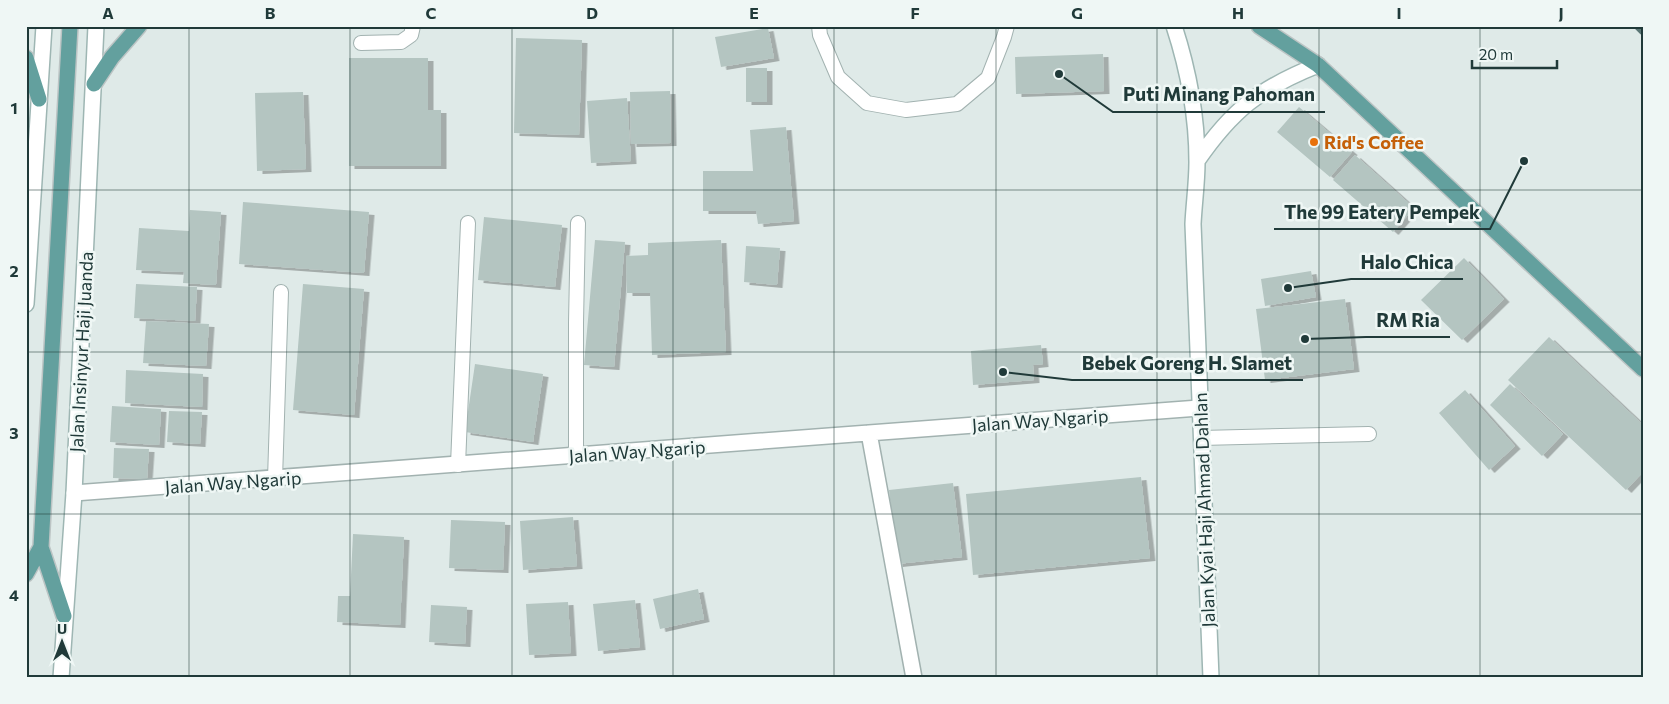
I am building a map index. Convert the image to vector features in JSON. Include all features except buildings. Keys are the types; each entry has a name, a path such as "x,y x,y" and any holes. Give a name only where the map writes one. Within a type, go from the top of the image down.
{"main road":[{"path":"26,304 44,26"},
{"path":"64,616 41,544 70,26"},
{"name":"Jalan Insinyur Haji Juanda","path":"61,678 74,494 96,26"},
{"path":"94,84 117,51 139,26"},
{"name":"Jalan Kyai Haji Ahmad Dahlan","path":"1174,26 1188,80 1197,162 1193,224 1211,678"},
{"path":"1260,26 1318,64 1643,369"},
{"path":"26,58 39,99"},
{"path":"1197,162 1215,135 1236,112 1261,92 1288,76 1318,64"},
{"name":"Jalan Way Ngarip","path":"74,494 1199,408"},
{"path":"869,433 914,678"},
{"path":"26,574 41,544"}],"lane":[{"path":"361,43 401,42 411,34 413,26"},
{"path":"819,26 820,34 838,77 867,103 906,110 957,104 988,78 1007,26"},
{"path":"458,465 468,223"},
{"path":"576,456 578,223"},
{"path":"275,479 281,292"},
{"path":"1201,438 1369,434"}],"railway":[{"path":"1635,26 1643,34"}],"place":[{"name":"Puti Minang Pahoman","path":"1059,74"},
{"name":"Rid's Coffee","path":"1314,142"},
{"name":"The 99 Eatery Pempek","path":"1524,161"},
{"name":"Halo Chica","path":"1288,288"},
{"name":"RM Ria","path":"1305,339"},
{"name":"Bebek Goreng H. Slamet","path":"1003,372"}]}
